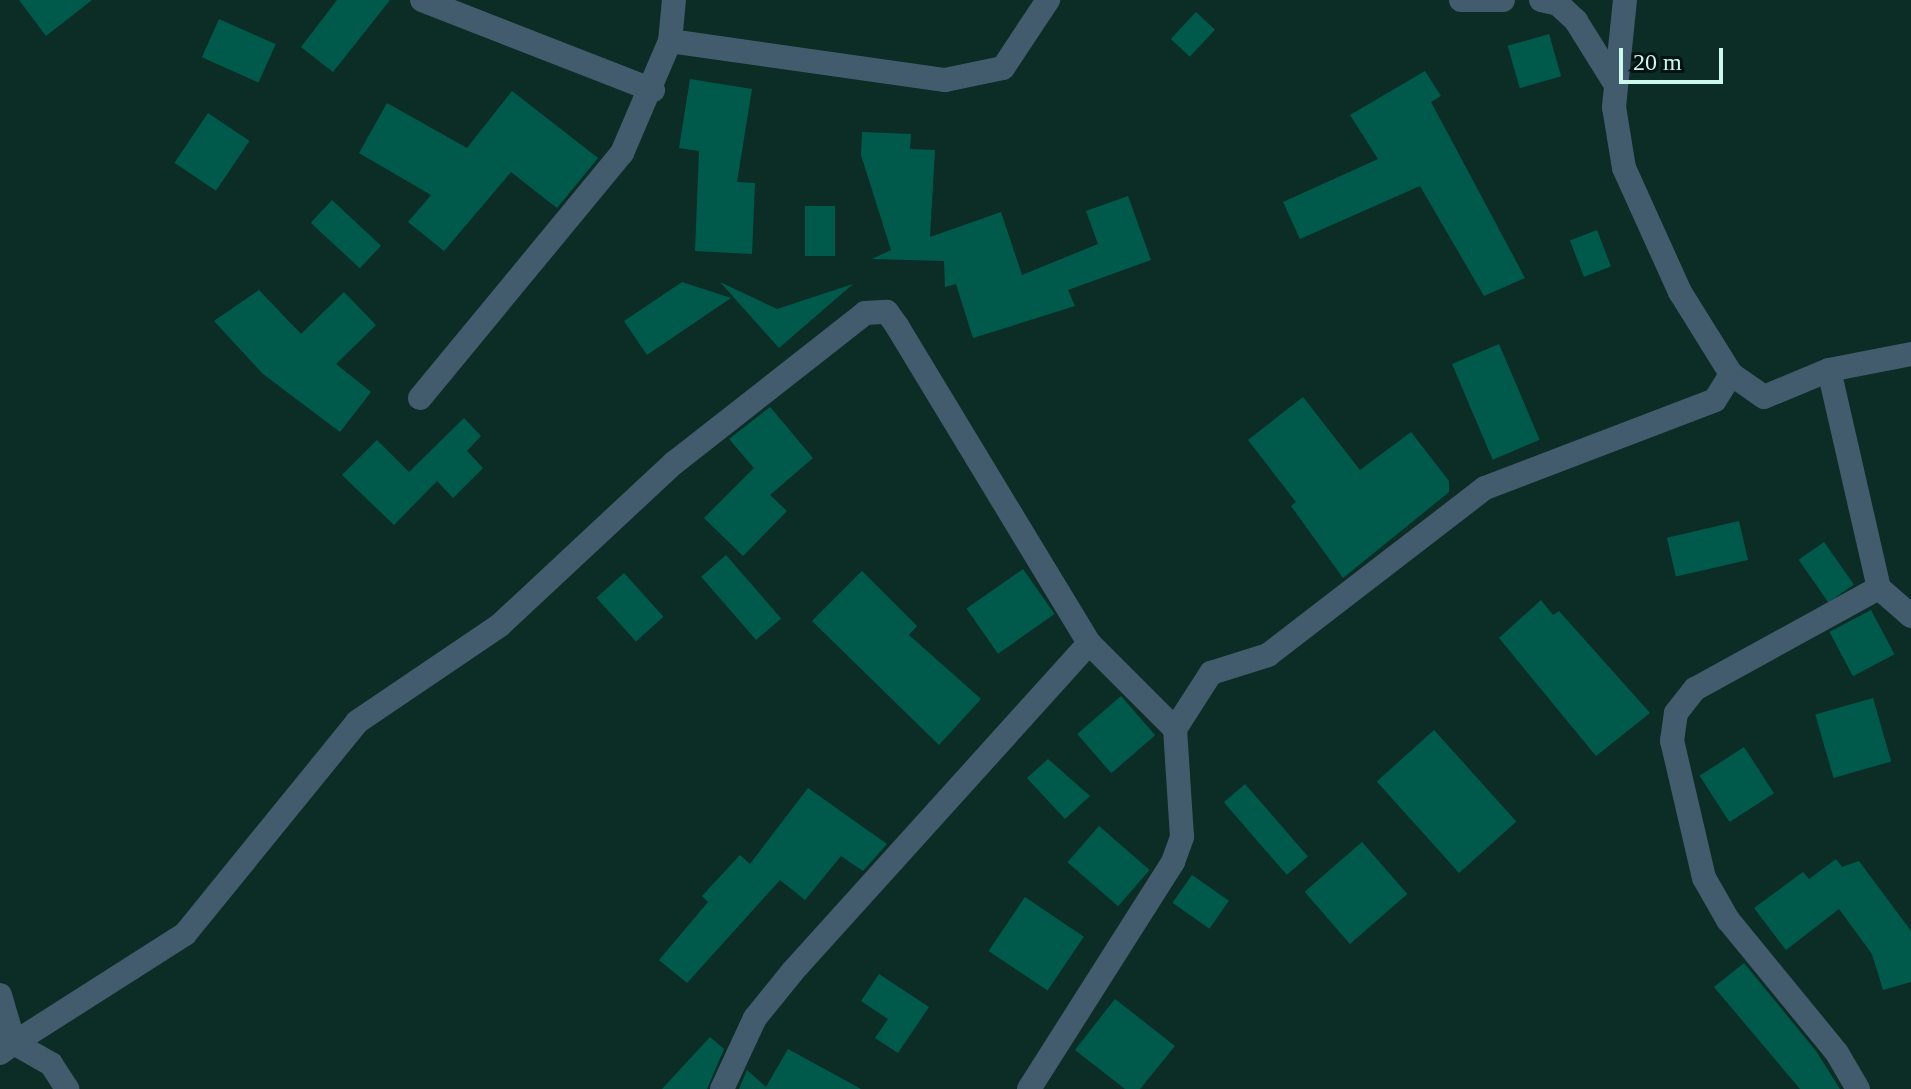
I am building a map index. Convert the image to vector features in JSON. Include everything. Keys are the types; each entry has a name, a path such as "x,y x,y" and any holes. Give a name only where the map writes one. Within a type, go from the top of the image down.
{"street":[{"path":"422,0 653,90"},
{"path":"420,398 593,193 622,153 653,90 670,41 674,0"},
{"path":"670,41 945,80 1003,68 1048,0"},
{"path":"1461,0 1503,0"},
{"path":"1541,0 1558,4 1576,21 1616,85"},
{"path":"1625,0 1616,85 1624,168 1680,292 1731,374 1764,397 1829,370 1911,354"},
{"path":"7,1048 185,934 357,722 500,625 651,482 865,313 887,312 1089,643 1175,729"},
{"path":"1829,370 1879,588 1911,616"},
{"path":"1029,1089 1173,862 1182,837 1175,729 1211,673 1268,655 1485,488 1715,400 1731,374"},
{"path":"1858,1089 1837,1053 1728,920 1704,878 1672,741 1676,713 1695,689 1879,588"},
{"path":"722,1089 755,1018 793,971 1089,643"},
{"path":"0,995 7,1048"},
{"path":"7,1048 51,1064 67,1089"}],"building":[{"path":"19,0 92,0 46,36"},
{"path":"337,0 390,0 333,72 301,47"},
{"path":"1196,12 1215,30 1190,57 1171,39"},
{"path":"219,19 276,44 259,83 202,57"},
{"path":"1549,34 1561,76 1520,88 1508,46"},
{"path":"1425,71 1441,96 1431,102 1525,278 1484,296 1420,186 1300,239 1283,202 1378,159 1350,115"},
{"path":"690,79 752,89 737,182 755,183 752,254 695,251 699,151 679,148"},
{"path":"512,91 598,158 557,208 511,172 444,251 408,222 431,195 359,153 387,103 467,148"},
{"path":"208,113 249,141 216,191 174,163"},
{"path":"862,132 911,134 910,149 935,150 930,237 1001,212 1022,275 1098,244 1086,211 1128,196 1151,260 1068,290 1075,306 973,338 956,284 945,287 944,261 872,259 891,250 861,155"},
{"path":"332,200 381,246 360,268 311,223"},
{"path":"805,206 835,206 835,256 805,256"},
{"path":"1597,230 1611,266 1584,277 1570,240"},
{"path":"682,282 731,298 647,355 624,321"},
{"path":"720,282 777,309 853,284 779,348"},
{"path":"259,290 301,334 344,292 376,325 336,364 371,392 340,432 263,374 214,321"},
{"path":"1499,344 1540,440 1493,460 1452,364"},
{"path":"1303,397 1360,470 1411,432 1449,481 1449,492 1343,578 1291,506 1296,502 1248,440"},
{"path":"770,407 813,458 770,495 787,511 743,556 704,518 754,468 729,439"},
{"path":"464,418 481,436 467,451 483,468 453,498 437,481 394,525 342,475 377,440 409,472"},
{"path":"1739,521 1748,560 1676,577 1667,538"},
{"path":"1824,542 1854,585 1828,602 1799,560"},
{"path":"726,555 781,618 756,640 701,577"},
{"path":"1023,569 1055,614 998,654 966,609"},
{"path":"862,571 917,626 909,635 981,699 939,745 812,621"},
{"path":"624,573 663,617 636,642 597,598"},
{"path":"1541,600 1553,615 1559,611 1650,713 1596,756 1499,638"},
{"path":"1871,610 1894,654 1853,676 1830,632"},
{"path":"1121,696 1155,735 1111,773 1077,734"},
{"path":"1873,698 1891,761 1834,778 1815,715"},
{"path":"1434,730 1516,821 1459,873 1377,782"},
{"path":"1744,747 1774,793 1730,822 1700,776"},
{"path":"1048,759 1090,796 1065,819 1027,778"},
{"path":"1245,784 1308,856 1287,875 1224,802"},
{"path":"808,788 887,844 863,871 841,856 805,900 780,880 687,983 659,960 708,902 702,896 740,855 750,864"},
{"path":"1099,826 1150,870 1118,906 1068,862"},
{"path":"1362,842 1407,894 1350,944 1305,892"},
{"path":"1836,859 1842,867 1859,861 1911,931 1911,982 1883,990 1872,954 1839,909 1786,950 1754,908 1803,872 1809,879"},
{"path":"1192,875 1229,901 1209,929 1172,903"},
{"path":"1025,897 1084,937 1048,991 989,951"},
{"path":"1744,963 1816,1051 1840,1089 1800,1089 1714,987"},
{"path":"879,974 929,1007 898,1053 875,1038 888,1019 861,1001"},
{"path":"1115,999 1175,1046 1140,1089 1125,1089 1075,1050"},
{"path":"710,1037 724,1049 707,1089 662,1089"},
{"path":"788,1049 861,1089 739,1089 747,1070 766,1087"}]}
